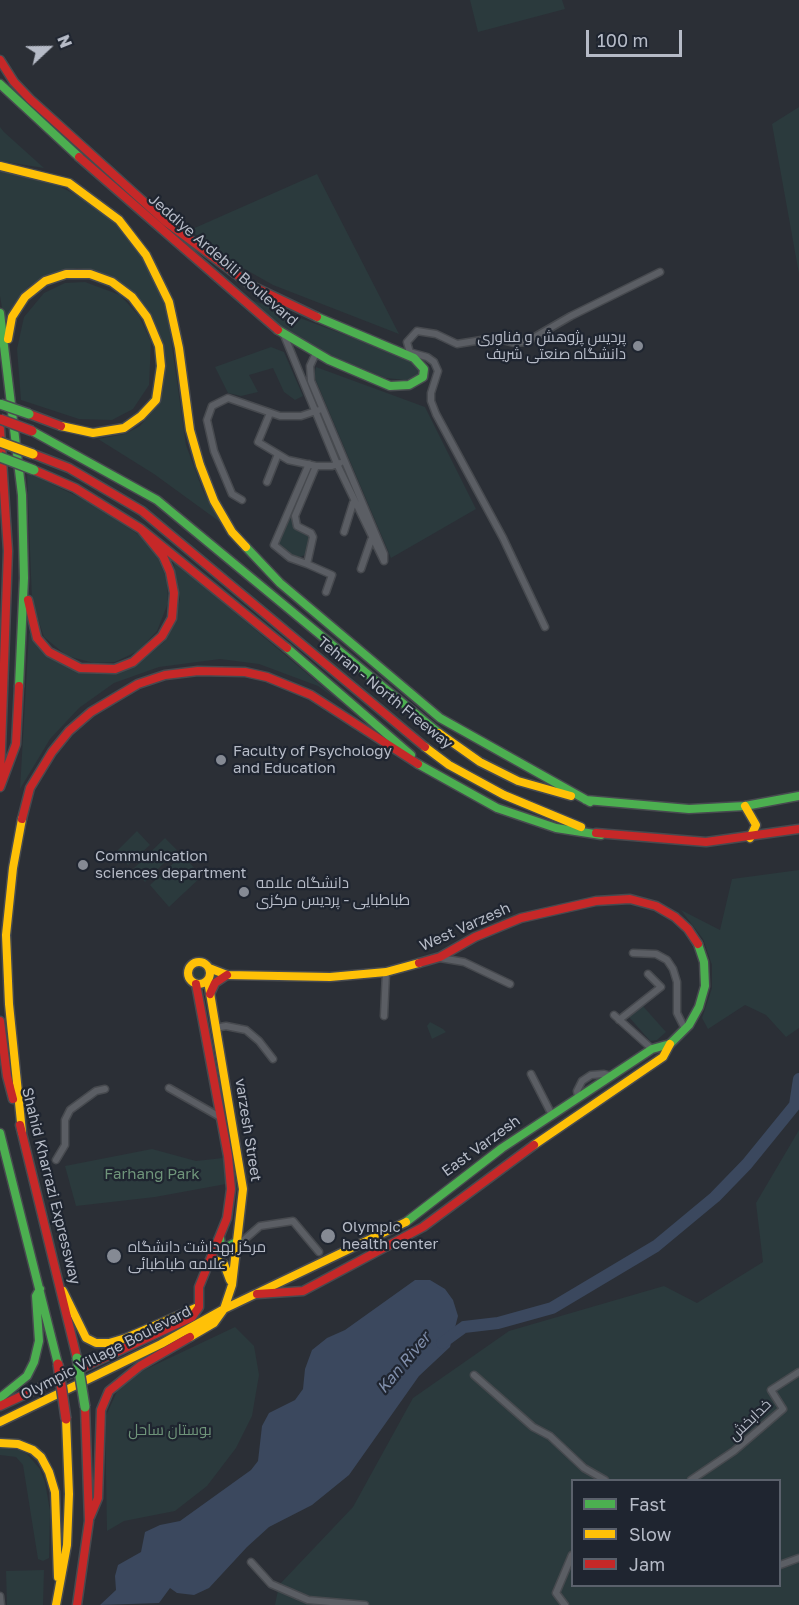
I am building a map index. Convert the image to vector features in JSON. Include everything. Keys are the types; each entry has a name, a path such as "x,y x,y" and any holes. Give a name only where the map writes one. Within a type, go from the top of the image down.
{"main road":[{"name":"Jeddiye Ardebili Boulevard","path":"0,60 30,99 165,221 221,266 252,286 293,307 412,355 424,369 423,377 417,382 400,387 376,381 284,335 40,122 0,84"},
{"path":"4,166 69,183 119,220 146,255 169,302 190,430 200,465 214,501 232,532 280,583 440,718 590,801"},
{"path":"0,404 61,426 93,433 124,428 141,416 156,400 160,383 160,356 152,327 141,308 124,290 101,277 66,274 45,281 25,297 12,317 7,357"},
{"path":"0,313 22,495 24,578 16,744 0,787"},
{"name":"Tehran - North Freeway","path":"0,419 32,430 157,500 219,549 418,718 480,762 518,781 590,801 689,809 745,806 799,796"},
{"path":"0,429 9,551 0,779"},
{"name":"Tehran - North Freeway","path":"0,442 69,468 142,511 403,731 449,765 504,795 601,836 706,842 750,838 799,829"},
{"path":"0,457 75,488 141,529 316,672 427,770"},
{"path":"24,578 37,638 49,652 72,665 88,669 115,669 133,662 162,636 172,618 174,593 170,572 163,556 141,529"},
{"path":"22,1132 9,1004 6,935 13,868 24,808 30,788 52,752 76,725 107,701 138,684 165,675 198,671 245,672 294,686 427,770 497,808 556,828 601,836"},
{"path":"745,806 756,825 750,838"},
{"name":"West Varzesh","path":"209,968 227,975 330,977 386,972 440,957 475,937 521,918 596,901 630,899 656,906 675,917 698,944 704,962"},
{"path":"201,962 209,968 211,975 208,981 196,984 188,976 190,966 201,962"},
{"name":"East Varzesh","path":"224,1309 407,1222 467,1173 578,1097 652,1049 670,1044 685,1029 699,1006 705,986 704,962"},
{"path":"209,998 214,983 227,975"},
{"name":"varzesh Street","path":"208,981 209,998 242,1178 241,1223 232,1285 224,1309"},
{"name":"varzesh Street","path":"196,984 231,1189 228,1218 214,1253 206,1265 199,1287 199,1306"},
{"name":"Shahid Kharrazi Expressway","path":"0,1022 7,1076 61,1285 77,1358 85,1407 88,1521"},
{"path":"255,1294 303,1291 423,1227 496,1171 663,1058 670,1044"},
{"path":"0,1133 58,1364 66,1419 69,1494 67,1545 56,1605"},
{"path":"220,1237 221,1245 225,1248 237,1243"},
{"path":"206,1265 211,1260 224,1264 232,1285"},
{"path":"61,1285 81,1330 86,1338 96,1343 109,1343 126,1338 199,1306"},
{"path":"0,1398 27,1376 34,1362 39,1341 36,1296 40,1289"},
{"name":"Olympic Village Boulevard","path":"0,1406 192,1317 199,1306"},
{"path":"77,1605 88,1521 98,1498 101,1410 109,1391 140,1366 214,1323 224,1309"},
{"name":"Olympic Village Boulevard","path":"0,1422 161,1344 224,1309"},
{"path":"0,1443 18,1444 33,1450 41,1457 49,1472 55,1491 58,1592"}],"street":[{"path":"545,627 503,538 436,414 431,393 438,371 434,362 427,357 412,355 407,342 417,331 436,334 456,344 494,338 514,343 526,342 571,316 660,272"},
{"path":"284,335 319,410 353,502 384,561 384,554 340,463"},
{"path":"316,353 309,371 319,410"},
{"path":"242,500 232,494 219,464 207,426 208,411 216,403 228,398 270,413 289,417 319,410"},
{"path":"270,413 258,442 288,460 312,465 340,463"},
{"path":"267,482 278,454"},
{"path":"307,564 313,537 311,533 297,526 294,516 312,465"},
{"path":"312,465 274,545 290,558 332,575 326,592"},
{"path":"344,532 353,502"},
{"path":"361,569 371,540"},
{"path":"633,953 656,954 667,960 677,982 677,1013 685,1029"},
{"path":"440,957 464,962 510,984"},
{"path":"384,1016 386,972"},
{"path":"648,974 661,987 616,1017 652,1049"},
{"path":"215,1028 226,1026 246,1030 260,1041 273,1059"},
{"path":"531,1074 552,1115"},
{"path":"169,1088 220,1117"},
{"path":"56,1160 65,1144 65,1120 70,1110 96,1091 105,1089"},
{"path":"237,1243 260,1226 293,1221 319,1252"},
{"name":"خدابخش","path":"692,1479 734,1451 783,1409 771,1390 799,1372"},
{"path":"474,1375 533,1427 550,1436 584,1468 603,1479"},
{"path":"781,1565 799,1558"},
{"path":"566,1605 556,1593 571,1559"},
{"path":"250,1562 271,1584 308,1600 365,1605"},
{"path":"0,1596 1,1605"}],"green space":[{"path":"470,0 562,0 565,9 478,32"},
{"path":"799,107 799,274 772,124"},
{"path":"0,127 4,132 44,168 0,161"},
{"path":"0,171 55,184 84,199 117,225 140,253 164,304 168,318 186,445 203,491 220,522 154,474 98,439 125,434 140,426 156,407 163,391 165,363 154,322 95,271 77,268 39,280 29,286 12,307 6,332 0,296"},
{"path":"317,174 399,334 273,285 227,259 190,230"},
{"path":"85,282 120,295 139,316 151,342 149,385 133,409 112,420 79,419 21,400 17,349 24,317 44,293 65,283"},
{"path":"249,299 407,358 420,370 418,377 406,380 385,378 334,357 281,327"},
{"path":"271,347 284,352 303,396 295,400 284,392 273,368 249,375 258,392 241,396 228,393 215,367"},
{"path":"316,367 425,407 476,509 391,558 314,376"},
{"path":"27,472 91,503 142,537 157,556 167,580 168,603 157,631 138,651 115,662 94,663 67,656 44,637 32,601"},
{"path":"292,514 292,525 307,534 310,540 307,554 298,558 279,548 278,540 285,519"},
{"path":"173,560 343,704 318,686 259,664 220,659 159,667 114,683 79,708 50,739 20,789 29,632 49,658 75,671 139,663 164,642 174,623 180,599"},
{"path":"137,831 150,845 128,865 116,852"},
{"path":"165,838 177,850 145,882 133,869"},
{"path":"182,855 202,876 169,907 150,885"},
{"path":"799,870 799,1028 786,1037 766,1015 745,1005 708,1029 702,1018 712,988 712,965 703,939 681,910 720,930 732,879"},
{"path":"200,963 207,966 210,973 207,980 200,983 193,980 190,973 193,966"},
{"path":"642,1005 666,1032 657,1040 650,1041 629,1017"},
{"path":"430,1022 446,1032 432,1039 427,1026"},
{"path":"799,1130 799,1605 275,1605 279,1585 353,1507 413,1398 509,1331 664,1286 697,1303 763,1262 756,1203"},
{"name":"Farhang Park","path":"152,1149 196,1161 223,1158 226,1184 155,1197 76,1206 65,1166"},
{"name":"بوستان ساحل","path":"235,1327 254,1346 259,1375 252,1416 236,1448 207,1486 175,1511 124,1521 107,1531 105,1418 118,1389 140,1372"},
{"path":"0,1448 19,1450 27,1454 40,1469 45,1482 50,1511 49,1558 43,1561 38,1559 23,1465 16,1457 0,1455"},
{"path":"44,1570 43,1605 7,1605 6,1571"}],"water":[{"path":"415,1280 430,1280 445,1289 453,1300 458,1316 450,1347 419,1376 349,1475 312,1505 269,1527 209,1588 194,1595 177,1593 170,1588 159,1603 100,1605 116,1590 115,1576 118,1565 141,1552 145,1532 160,1525 180,1521 251,1470 258,1461 262,1426 269,1413 295,1400 303,1389 305,1369 312,1350 327,1338 345,1330"}],"waterway":[{"name":"Kan River","path":"442,1343 464,1327 498,1323 552,1308 656,1246 715,1197 747,1164 795,1105 799,1079"}],"traffic: fast":[{"path":"0,84 79,157"},
{"path":"0,313 22,495 24,578 19,686"},
{"path":"278,330 329,360 390,386 409,385 423,377 424,369 414,358 317,317"},
{"path":"0,404 29,414"},
{"path":"32,431 157,500 439,733"},
{"path":"0,457 34,470"},
{"path":"246,547 280,583 440,718 590,802"},
{"path":"287,648 411,755"},
{"path":"418,764 497,808 556,828 601,835"},
{"path":"586,800 689,809 745,806 799,796"},
{"path":"406,1222 502,1148 652,1049 670,1044 689,1025 699,1007 705,986 704,962 698,944"},
{"path":"0,1133 58,1364"},
{"path":"220,1238 221,1245 225,1248 238,1241"},
{"path":"0,1398 27,1376 34,1362 39,1341 36,1296 40,1289"},
{"path":"77,1358 85,1407"}],"traffic: slow":[{"path":"0,166 69,183 119,220 146,255 169,302 179,348 190,430 200,465 214,501 232,532 246,547"},
{"path":"8,339 12,317 25,297 45,281 66,274 90,274 112,282 132,297 147,317 159,346 161,366 156,400 141,416 124,428 93,433 61,426"},
{"path":"0,442 33,454"},
{"path":"439,733 480,762 518,781 571,796"},
{"path":"425,747 449,765 504,795 581,827"},
{"path":"745,806 756,825 750,838"},
{"path":"22,819 13,868 6,935 9,1004 22,1132"},
{"path":"195,962 203,962 210,969 210,973 210,977 203,984 195,984 188,977 188,969 195,962"},
{"path":"209,968 227,975 330,977 386,972 419,963"},
{"path":"190,1337 214,1323 224,1309 232,1285 243,1189 208,981"},
{"path":"534,1145 663,1057 670,1044"},
{"path":"0,1422 161,1344 224,1309 406,1222"},
{"path":"208,1263 215,1260 224,1264 230,1280"},
{"path":"63,1291 86,1338 96,1343 109,1343 126,1338 198,1307"},
{"path":"56,1605 67,1545 69,1494 66,1419"},
{"path":"0,1443 18,1444 33,1450 41,1457 49,1472 55,1492 58,1577"}],"traffic: jam":[{"path":"0,60 14,82 30,99 165,221 252,286 317,317"},
{"path":"79,157 278,330"},
{"path":"29,414 61,426"},
{"path":"0,419 32,431"},
{"path":"0,429 8,551 0,776"},
{"path":"33,454 69,468 142,511 425,747"},
{"path":"34,470 75,488 141,529 287,648"},
{"path":"28,600 37,638 49,652 80,668 115,669 133,662 162,636 172,618 174,593 170,572 163,556 141,529"},
{"path":"22,819 30,788 52,752 69,731 91,712 138,684 165,675 198,671 245,672 267,677 311,695 418,764"},
{"path":"0,787 16,744 19,686"},
{"path":"596,833 706,842 799,829"},
{"path":"419,963 440,957 475,937 521,918 596,901 630,899 656,906 675,917 688,929 698,944"},
{"path":"210,994 215,983 227,975"},
{"path":"0,1406 192,1317 199,1307 199,1287 227,1218 231,1189 228,1156 196,984"},
{"path":"0,1021 7,1076 13,1099"},
{"path":"20,1125 77,1358"},
{"path":"257,1294 303,1291 423,1227 534,1145"},
{"path":"90,1517 98,1498 101,1410 109,1391 140,1366 190,1337"},
{"path":"58,1364 66,1419"},
{"path":"77,1605 89,1521 85,1407"}],"place":[{"name":"پردیس پژوهش و فناوری دانشگاه صنعتی شریف","path":"638,346"},
{"name":"Faculty of Psychology and Education","path":"221,760"},
{"name":"Communication sciences department","path":"83,865"},
{"name":"دانشگاه علامه طباطبایی - پردیس مرکزی","path":"244,892"},
{"name":"Olympic health center","path":"328,1236"},
{"name":"مرکز بهداشت دانشگاه علامه طباطبائی","path":"114,1256"}]}
